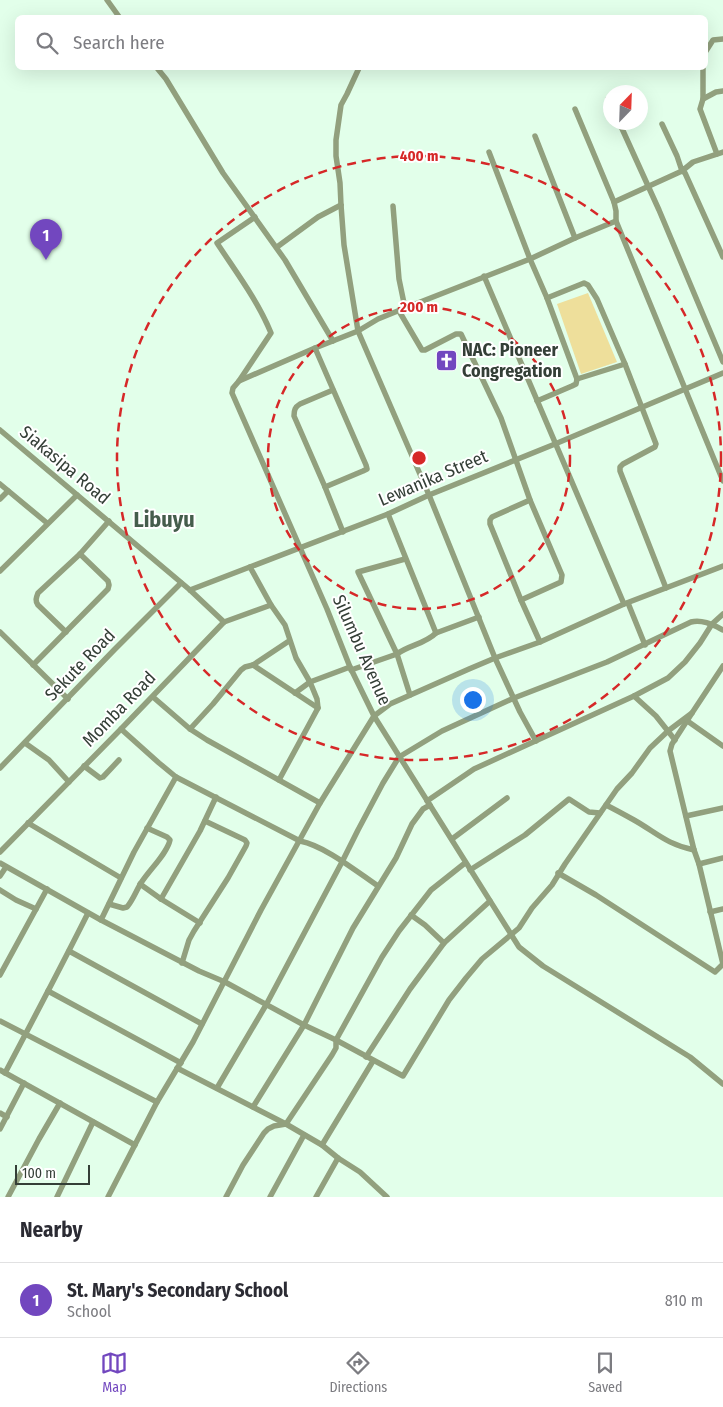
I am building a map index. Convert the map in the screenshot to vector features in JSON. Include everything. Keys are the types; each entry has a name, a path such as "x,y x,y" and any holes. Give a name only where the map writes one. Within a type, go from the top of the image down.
{"street":[{"path":"107,0 118,15"},
{"path":"708,48 713,40 723,39"},
{"path":"159,70 223,173 277,247 333,341"},
{"path":"358,70 341,105 338,118 336,156 340,183 344,245 358,331 429,495 495,658 536,741"},
{"path":"614,202 682,171 693,162 720,153 700,109 703,98 703,70"},
{"path":"703,98 723,91"},
{"path":"575,109 614,202 616,221 723,481"},
{"path":"662,124 723,257"},
{"path":"622,130 659,210 723,362"},
{"path":"535,136 575,238"},
{"path":"489,152 577,379 576,384 537,401"},
{"path":"277,247 318,217 341,204"},
{"path":"393,206 402,309 422,350 456,334 460,334 502,418 530,500 562,576 561,582 521,600"},
{"path":"238,381 272,333 238,274 217,243 256,217"},
{"path":"238,381 358,331 378,319 530,259 616,221"},
{"path":"484,276 555,444 645,645"},
{"path":"547,298 584,283 588,285 597,299 642,407 656,444 623,464 620,467 620,471 666,588"},
{"path":"315,348 367,469 325,487"},
{"path":"577,379 624,364"},
{"name":"Lewanika Street","path":"190,590 388,514 429,495 723,373"},
{"name":"Silumbu Avenue","path":"238,381 232,393 301,548 350,669 374,716 519,947 543,966 690,1057 723,1084"},
{"path":"333,390 300,404 296,407 294,416 343,532"},
{"name":"Siakasipa Road","path":"0,430 190,590 224,622"},
{"path":"0,484 47,523"},
{"path":"0,499 8,491"},
{"path":"0,571 77,495"},
{"path":"530,500 492,517 490,524 540,642"},
{"path":"388,514 436,633"},
{"path":"66,632 38,606 36,598 38,593 80,554 109,521"},
{"path":"33,665 108,589 108,581 80,554"},
{"path":"405,559 358,572 396,654 410,695"},
{"path":"250,566 271,605 285,625 296,658 310,682 317,699 318,708 279,780"},
{"path":"108,1197 134,1145 225,982 261,910 320,803 374,716 390,704 495,658 540,642 626,603 723,566"},
{"name":"Sekute Road","path":"0,768 181,583"},
{"name":"Momba Road","path":"0,852 121,730 224,622 271,605"},
{"path":"253,1107 304,1025 353,928 396,858 412,824 429,803 474,769 634,696 668,678 700,643 712,624 723,614"},
{"path":"295,693 310,682 396,654 405,648 431,638 436,633 479,618"},
{"path":"218,1088 266,1005 383,783 399,757 442,731 514,698 580,674 696,621 712,624 723,630"},
{"path":"0,633 68,699"},
{"path":"190,729 241,670 253,665 289,641"},
{"path":"253,665 318,708"},
{"path":"558,873 596,895 714,972 723,964 670,751 686,720 723,666"},
{"path":"634,696 652,712 675,740"},
{"path":"152,697 190,729 320,803"},
{"path":"0,863 182,963 225,982 402,1076 449,1000 466,978 482,958 519,928 532,908 552,885 558,873 600,813 650,748 668,731 686,720"},
{"path":"686,720 723,746"},
{"path":"121,730 176,777 300,841 307,842 321,849 378,886"},
{"path":"25,743 48,760 69,782"},
{"path":"84,766 100,778 119,760"},
{"path":"101,920 147,828 176,777"},
{"path":"161,900 205,821 216,797"},
{"path":"452,839 507,798"},
{"path":"470,870 518,840 570,799 589,812 600,813"},
{"path":"606,805 635,820 671,843 682,848 694,850"},
{"path":"686,816 723,808"},
{"path":"182,963 189,940 228,878 247,842 205,821"},
{"path":"28,823 121,878"},
{"path":"109,904 123,908 127,907 140,884 164,853 170,840 147,828"},
{"path":"699,864 723,858"},
{"path":"226,1197 264,1133 274,1126 286,1124 332,1055 336,1048 336,1040 382,957 411,915 430,890 465,863"},
{"path":"0,876 6,867"},
{"path":"140,884 161,900 200,923"},
{"path":"0,975 47,889"},
{"path":"0,890 36,909"},
{"path":"366,1057 410,989 444,943 490,901"},
{"path":"710,912 723,910"},
{"path":"88,913 25,1034 2,1071 134,1145"},
{"path":"411,915 444,943"},
{"path":"69,951 202,1024"},
{"path":"48,991 322,1145 360,1172 387,1197"},
{"path":"0,1021 158,1102"},
{"path":"322,1145 373,1061"},
{"path":"0,1129 24,1083"},
{"path":"8,1197 60,1103"},
{"path":"0,1113 7,1116"},
{"path":"56,1197 93,1122"},
{"path":"270,1197 304,1135"},
{"path":"316,1197 338,1158"}],"shaded area":[{"path":"588,293 617,362 581,374 557,304"}],"place":[{"name":"St. Mary's Secondary School","path":"46,260"},
{"name":"NAC: Pioneer Congregation","path":"446,360"}],"district":[{"name":"Libuyu","path":"164,519"}]}
